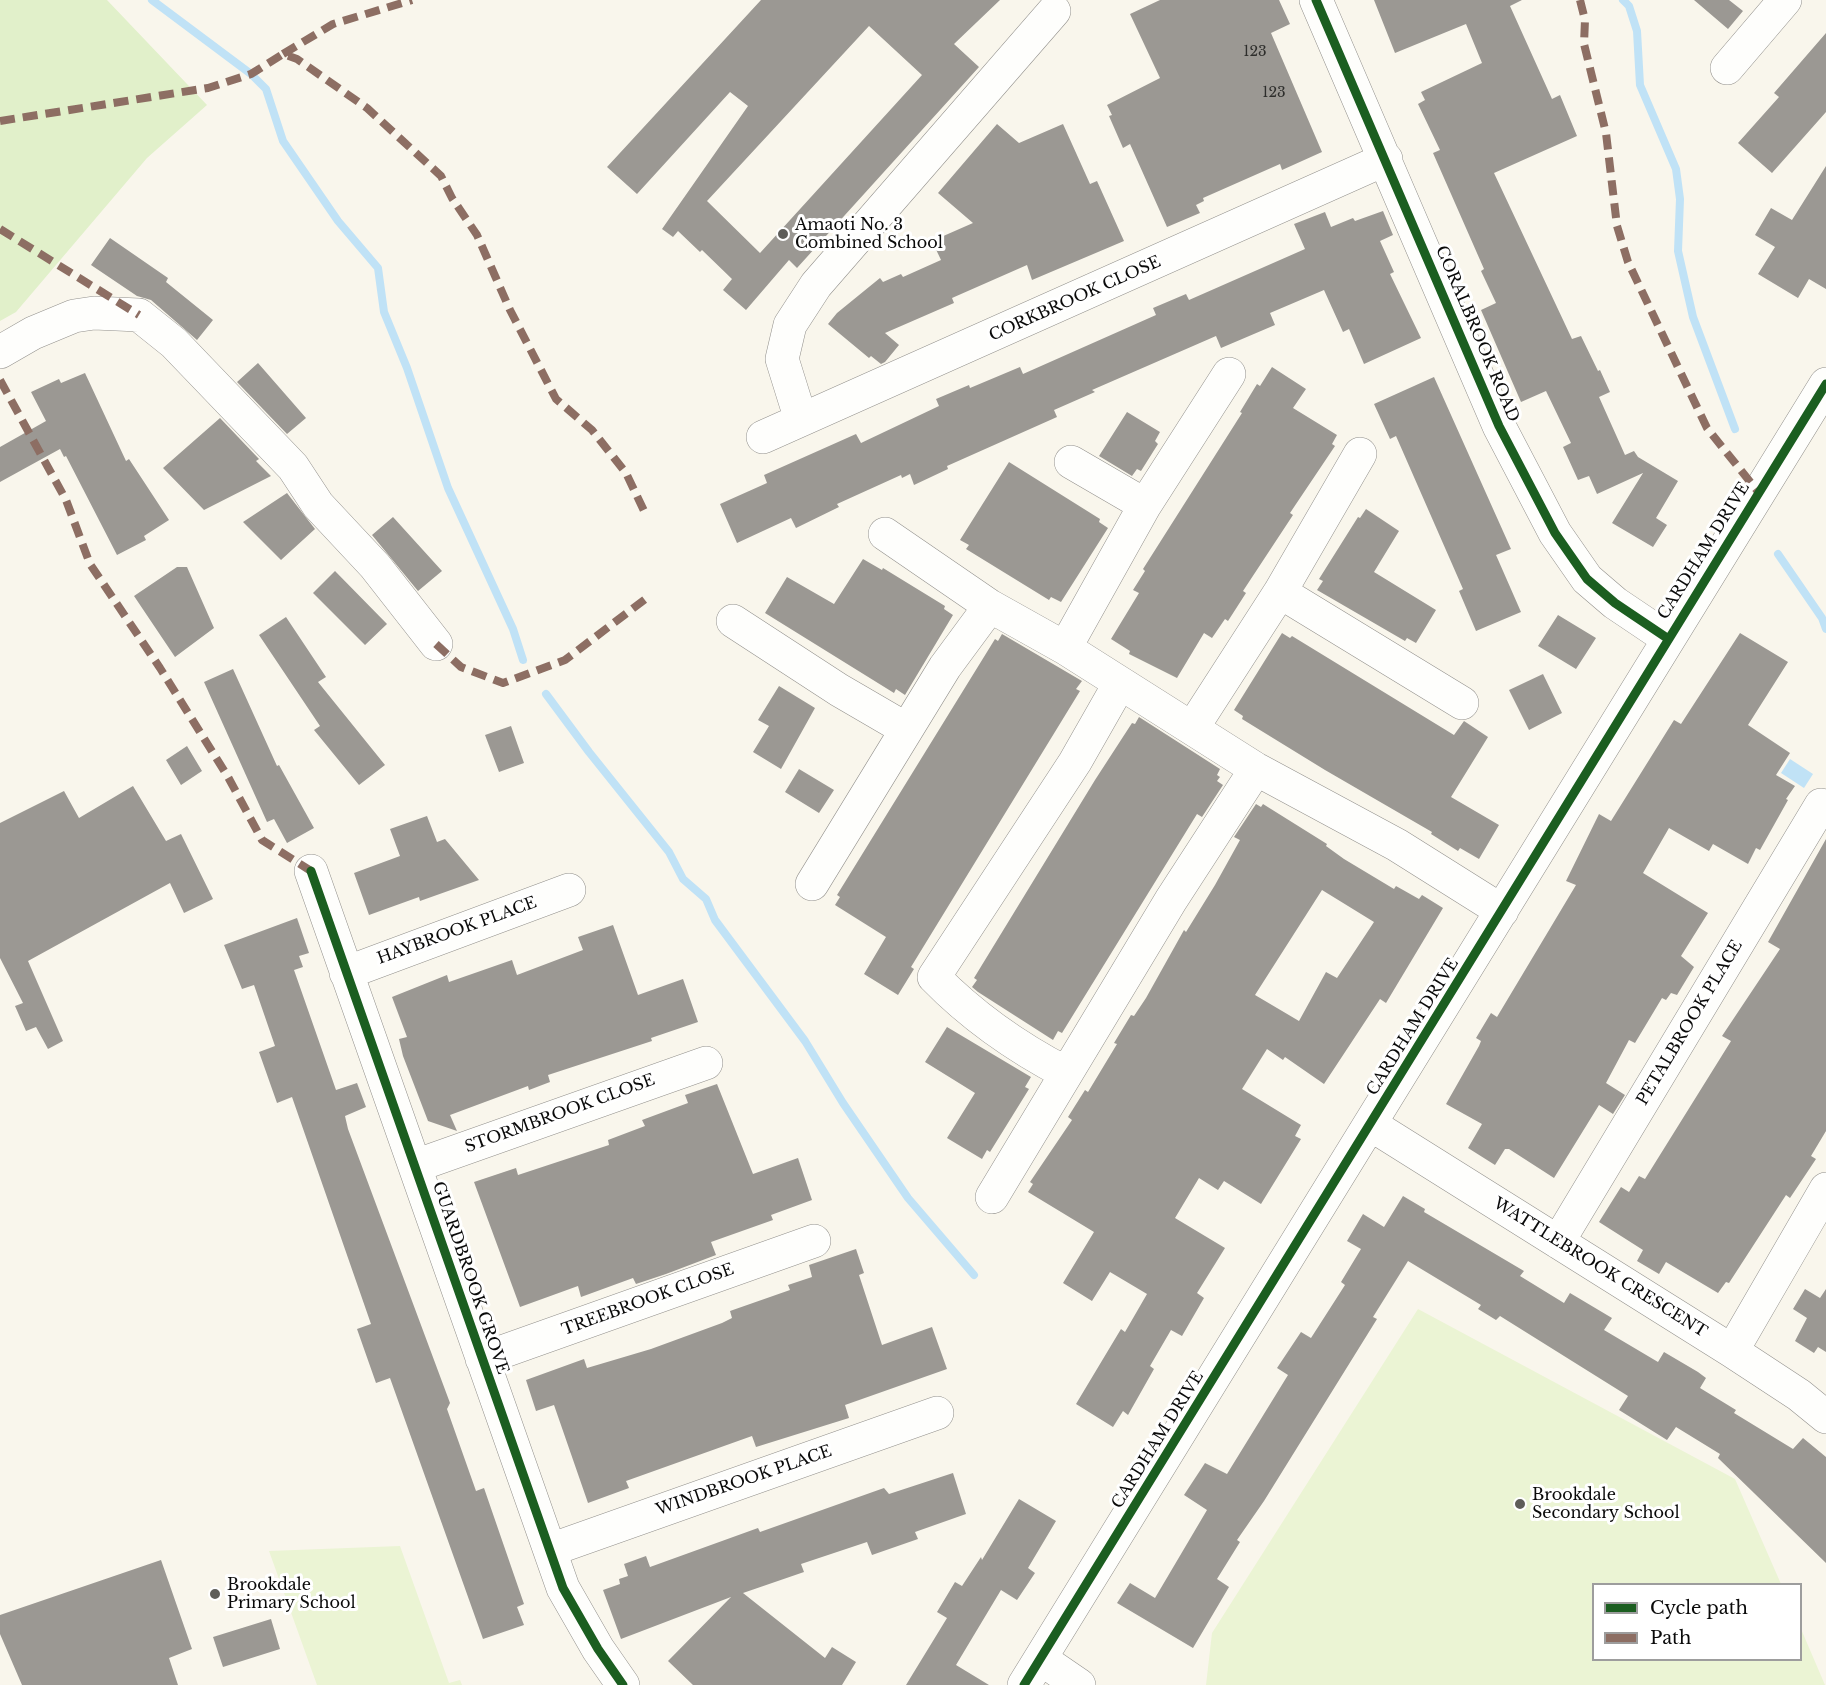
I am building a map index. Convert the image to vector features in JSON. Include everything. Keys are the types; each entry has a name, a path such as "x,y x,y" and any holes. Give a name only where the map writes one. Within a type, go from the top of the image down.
{"street":[{"name":"CORALBROOK ROAD","path":"1316,0 1499,426 1555,533 1587,579 1615,603 1667,638"},
{"path":"1727,68 1785,0"},
{"path":"801,420 782,359 790,325 816,285 1054,11"},
{"name":"CORKBROOK CLOSE","path":"763,437 1386,159"},
{"path":"0,352 33,333 74,315 94,313 139,315 174,343 293,467 318,505 375,566 436,644"},
{"path":"1065,648 1144,505 1229,374"},
{"name":"CARDHAM DRIVE","path":"1033,1672 1502,911 1667,638 1826,384"},
{"path":"1193,727 1280,592 1360,454"},
{"path":"1071,462 1144,505"},
{"path":"885,534 990,606 1065,648 1193,727 1256,770 1397,844 1502,911"},
{"path":"1280,592 1462,703"},
{"path":"812,884 945,667 990,606"},
{"path":"733,621 906,729"},
{"path":"1066,1073 1028,1053 992,1029 958,1001 934,977 1075,762 1120,683"},
{"path":"992,1197 1171,900 1256,770"},
{"name":"PETALBROOK PLACE","path":"1558,1242 1821,805"},
{"name":"GUARDBROOK GROVE","path":"311,871 563,1588 580,1622 623,1685"},
{"name":"HAYBROOK PLACE","path":"346,973 568,890"},
{"name":"STORMBROOK CLOSE","path":"415,1166 706,1063"},
{"name":"WATTLEBROOK CRESCENT","path":"1370,1124 1732,1351 1799,1395 1826,1417"},
{"path":"1732,1351 1826,1189"},
{"name":"TREEBROOK CLOSE","path":"482,1359 814,1241"},
{"name":"WINDBROOK PLACE","path":"550,1550 937,1413"},
{"path":"1033,1672 1079,1685"}],"green space":[{"path":"0,0 107,0 207,105 147,158 16,312 0,321"},
{"name":"Brookdale Secondary School","path":"1418,1309 1735,1479 1781,1583 1592,1583 1592,1661 1802,1661 1802,1631 1825,1685 1206,1685 1212,1633"},
{"path":"400,1546 449,1683 460,1680 462,1685 317,1685 269,1551"}],"water":[{"path":"1790,759 1813,774 1804,788 1781,773"}],"building":[{"path":"761,0 1000,0 954,44 979,67 797,268 789,260 746,310 723,290 732,279 702,250 700,252 678,231 673,237 662,229 748,106 730,92 637,194 607,167","holes":["869,26 922,75 760,253 707,201"]},
{"path":"1160,0 1279,0 1290,24 1271,33 1322,152 1282,170 1280,164 1203,198 1204,201 1196,205 1200,213 1167,227 1130,144 1123,148 1109,116 1112,115 1107,105 1160,78 1130,14"},
{"path":"1374,0 1522,0 1510,6 1552,99 1560,95 1577,136 1494,173 1572,339 1581,336 1598,371 1600,370 1610,392 1599,397 1625,455 1634,451 1638,457 1678,481 1656,518 1667,525 1653,547 1612,523 1643,473 1597,494 1589,476 1578,480 1563,447 1571,443 1546,391 1521,402 1481,310 1496,303 1481,271 1484,269 1433,153 1440,150 1418,104 1425,100 1421,92 1482,63 1466,24 1395,53"},
{"path":"1694,0 1729,0 1743,11 1728,29"},
{"path":"1826,33 1826,112 1772,173 1738,143 1779,97 1774,93"},
{"path":"997,124 1019,143 1063,124 1090,184 1097,181 1124,241 1032,280 1027,265 952,298 954,303 885,333 899,345 885,362 881,364 871,356 869,358 828,324 837,313 880,278 883,282 901,274 903,277 941,260 932,241 973,223 938,193"},
{"path":"1826,166 1826,289 1809,279 1798,298 1758,274 1775,247 1755,235 1771,208 1792,220"},
{"path":"1383,211 1393,235 1380,241 1394,272 1390,274 1421,338 1364,364 1349,329 1343,332 1324,290 1270,313 1275,325 1221,348 1216,336 1092,390 1095,392 1054,410 1057,417 947,466 948,469 914,485 910,474 902,478 901,475 837,504 839,507 796,528 791,518 737,543 720,504 767,483 764,475 856,434 861,443 939,406 936,399 969,385 970,388 1020,367 1023,374 1156,315 1153,308 1186,294 1189,300 1305,249 1294,224 1325,212 1331,227 1353,218 1355,221"},
{"path":"110,238 168,278 166,282 213,320 197,340 151,300 137,296 91,265"},
{"path":"258,363 306,418 287,434 237,382"},
{"path":"1272,367 1306,389 1293,408 1337,435 1332,444 1335,446 1290,513 1293,515 1243,591 1246,593 1228,621 1225,619 1212,638 1204,633 1177,678 1129,654 1130,651 1111,639 1139,593 1133,590 1145,571 1143,569 1242,413 1240,412 1257,384 1260,386"},
{"path":"85,373 126,461 129,459 169,520 144,536 146,540 117,555 66,456 64,457 60,449 0,482 0,447 46,421 31,392 59,379 61,383"},
{"path":"1434,377 1511,549 1496,555 1521,612 1476,631 1459,591 1463,589 1396,436 1390,439 1374,404"},
{"path":"1127,412 1160,432 1155,441 1158,444 1141,471 1137,469 1132,476 1099,456"},
{"path":"220,418 259,459 256,461 271,476 204,510 163,468"},
{"path":"1009,462 1100,519 1099,522 1108,528 1061,602 1051,597 1049,600 966,549 969,545 960,540"},
{"path":"287,493 315,529 281,560 243,522"},
{"path":"1366,509 1399,531 1374,572 1436,610 1416,643 1407,638 1405,641 1317,590 1323,581 1319,579 1358,517 1360,518"},
{"path":"393,517 442,571 418,591 372,535"},
{"path":"863,559 882,570 883,568 945,606 944,609 953,615 905,695 896,689 894,693 765,613 787,577 834,604"},
{"path":"177,567 187,567 214,628 175,657 134,596"},
{"path":"335,571 387,624 365,645 313,593"},
{"path":"1558,615 1596,638 1576,669 1538,646"},
{"path":"286,617 326,677 318,682 385,765 359,785 314,730 320,726 259,635"},
{"path":"1282,633 1290,638 1292,636 1454,735 1464,721 1488,737 1451,797 1499,825 1479,859 1460,848 1458,851 1431,834 1432,832 1242,719 1243,716 1234,710"},
{"path":"1740,633 1788,662 1748,725 1790,753 1776,775 1795,786 1760,850 1756,848 1748,864 1713,844 1709,851 1669,828 1643,873 1708,913 1681,956 1694,967 1677,995 1671,993 1666,1000 1662,998 1635,1043 1629,1040 1606,1083 1625,1095 1613,1114 1599,1105 1554,1178 1509,1149 1505,1149 1495,1165 1468,1148 1482,1124 1446,1104 1479,1046 1481,1041 1476,1038 1491,1013 1497,1017 1576,885 1566,881 1599,814 1611,821 1674,720 1681,724"},
{"path":"1002,634 1082,681 1076,689 1080,691 911,967 914,969 898,995 864,974 886,937 835,905 840,897 837,895 995,639 998,641"},
{"path":"233,669 277,766 279,765 314,828 287,843 274,819 267,822 204,682"},
{"path":"1543,674 1562,713 1529,730 1509,690"},
{"path":"779,686 815,708 781,769 753,752 769,726 758,720"},
{"path":"1139,717 1220,769 1217,775 1220,777 1217,781 1223,785 1202,817 1197,814 1062,1033 1058,1031 1053,1040 978,992 972,987 977,980 974,978 1095,780 1132,723 1135,724"},
{"path":"511,726 524,763 499,772 485,735"},
{"path":"187,746 202,771 181,785 166,760"},
{"path":"799,769 834,790 819,813 785,792"},
{"path":"133,786 166,841 181,834 213,899 184,913 170,883 28,961 63,1041 48,1049 36,1027 26,1031 15,1006 23,1003 0,958 0,823 64,791 79,818"},
{"path":"1256,804 1261,807 1263,804 1327,844 1326,846 1344,859 1394,889 1396,886 1419,899 1422,895 1443,908 1386,1003 1380,999 1324,1084 1285,1057 1283,1060 1267,1049 1242,1089 1301,1125 1295,1136 1301,1139 1261,1204 1224,1181 1218,1190 1199,1178 1175,1218 1225,1248 1197,1293 1204,1298 1182,1336 1171,1330 1150,1366 1154,1369 1128,1415 1123,1411 1113,1427 1076,1404 1121,1329 1125,1332 1147,1294 1110,1272 1092,1301 1063,1283 1094,1232 1028,1192 1033,1184 1030,1182 1072,1120 1068,1117 1085,1090 1088,1092 1117,1044 1114,1043 1131,1015 1134,1016 1146,998 1184,930 1186,932 1215,885 1240,840 1234,837","holes":["1322,890 1374,922 1337,978 1326,972 1299,1021 1255,995"]},
{"path":"427,816 437,842 445,839 479,880 420,901 419,897 369,915 354,873 400,856 390,829"},
{"path":"1826,839 1826,1131 1811,1156 1816,1159 1790,1198 1786,1195 1729,1283 1726,1282 1718,1293 1666,1262 1659,1274 1637,1261 1643,1250 1599,1222 1621,1187 1629,1192 1639,1176 1645,1179 1731,1041 1722,1036 1780,949 1768,942"},
{"path":"297,918 309,953 299,956 303,967 294,970 336,1090 357,1083 366,1107 345,1116 348,1129 450,1403 447,1409 476,1491 484,1488 524,1604 517,1607 524,1625 483,1639 390,1378 376,1383 357,1329 371,1324 292,1097 277,1103 259,1052 275,1046 254,985 242,989 224,945"},
{"path":"613,925 638,995 683,979 698,1022 651,1038 652,1041 548,1075 550,1082 529,1090 528,1086 450,1115 457,1131 428,1121 403,1056 399,1039 407,1037 392,997 447,975 449,982 512,960 517,975 583,950 578,937"},
{"path":"947,1027 1031,1077 1025,1087 1029,1089 990,1152 987,1150 982,1159 947,1138 975,1093 925,1062"},
{"path":"717,1084 753,1174 798,1158 812,1200 771,1215 773,1220 711,1242 716,1255 666,1274 636,1284 633,1278 581,1297 578,1286 520,1307 474,1182 516,1168 518,1175 609,1145 608,1140 645,1126 642,1120 688,1103 685,1095"},
{"path":"1403,1196 1425,1209 1424,1212 1524,1271 1520,1276 1564,1303 1570,1293 1612,1318 1604,1330 1658,1362 1664,1352 1698,1372 1706,1378 1700,1388 1736,1410 1734,1413 1793,1449 1803,1438 1826,1457 1826,1563 1718,1458 1720,1454 1676,1427 1667,1440 1619,1410 1628,1396 1500,1316 1496,1320 1478,1309 1481,1305 1408,1261 1373,1317 1377,1319 1264,1501 1237,1540 1240,1542 1217,1579 1229,1587 1193,1648 1117,1603 1130,1583 1155,1598 1207,1510 1184,1495 1205,1463 1227,1474 1288,1375 1277,1368 1301,1332 1311,1338 1345,1285 1341,1282 1361,1249 1347,1241 1363,1214 1384,1227"},
{"path":"856,1249 864,1273 859,1275 882,1345 932,1327 947,1369 845,1405 849,1418 756,1447 752,1436 626,1481 629,1488 588,1503 554,1405 536,1411 526,1380 584,1359 587,1368 651,1349 722,1323 732,1318 730,1311 790,1290 788,1285 812,1277 809,1265"},
{"path":"1805,1289 1820,1298 1826,1289 1826,1352 1818,1347 1814,1353 1795,1341 1807,1318 1793,1309"},
{"path":"953,1473 966,1514 915,1532 918,1539 872,1555 867,1542 801,1564 804,1572 743,1593 825,1658 832,1647 856,1662 842,1685 693,1685 668,1661 731,1597 621,1639 603,1590 620,1584 619,1579 628,1576 624,1564 646,1556 650,1567 758,1528 760,1532 884,1488 889,1494"},
{"path":"1019,1499 1056,1521 1028,1568 1035,1573 1017,1600 1001,1590 956,1665 989,1685 906,1685 947,1618 937,1612 955,1582 962,1586 981,1557 982,1560"},
{"path":"161,1560 192,1649 169,1658 178,1685 22,1685 0,1634 0,1615"},
{"path":"271,1619 280,1649 223,1667 213,1637"}],"waterway":[{"path":"152,0 251,74 266,89 283,141 338,221 378,268 384,312 407,368 448,488 513,629 523,660"},
{"path":"1623,0 1629,6 1637,31 1640,85 1676,169 1680,199 1678,251 1693,317 1735,429"},
{"path":"1778,554 1822,618 1826,629"},
{"path":"546,694 669,852 683,879 706,899 715,920 805,1041 843,1103 908,1198 974,1275"}],"marked path":[{"path":"283,54 333,24 412,0"},
{"path":"1580,0 1585,20 1584,44 1606,133 1617,226 1628,262 1707,428 1759,493"},
{"path":"0,121 208,88 251,74 283,54 297,59 367,108 441,176 452,198 477,235 510,310 556,399 592,430 626,473 647,517"},
{"path":"0,229 139,315"},
{"path":"0,380 66,500 90,564 160,668 228,777 262,840 311,871"},
{"path":"436,644 461,667 503,683 565,660 648,597"}],"cycle path":[{"path":"1316,0 1499,426 1555,533 1587,579 1615,603 1667,638"},
{"path":"1024,1685 1826,384"},
{"path":"311,871 563,1588 598,1649 623,1685"}],"place":[{"name":"Amaoti No. 3 Combined School","path":"783,234"},
{"name":"Brookdale Secondary School","path":"1520,1504"},
{"name":"Brookdale Primary School","path":"215,1594"}]}
